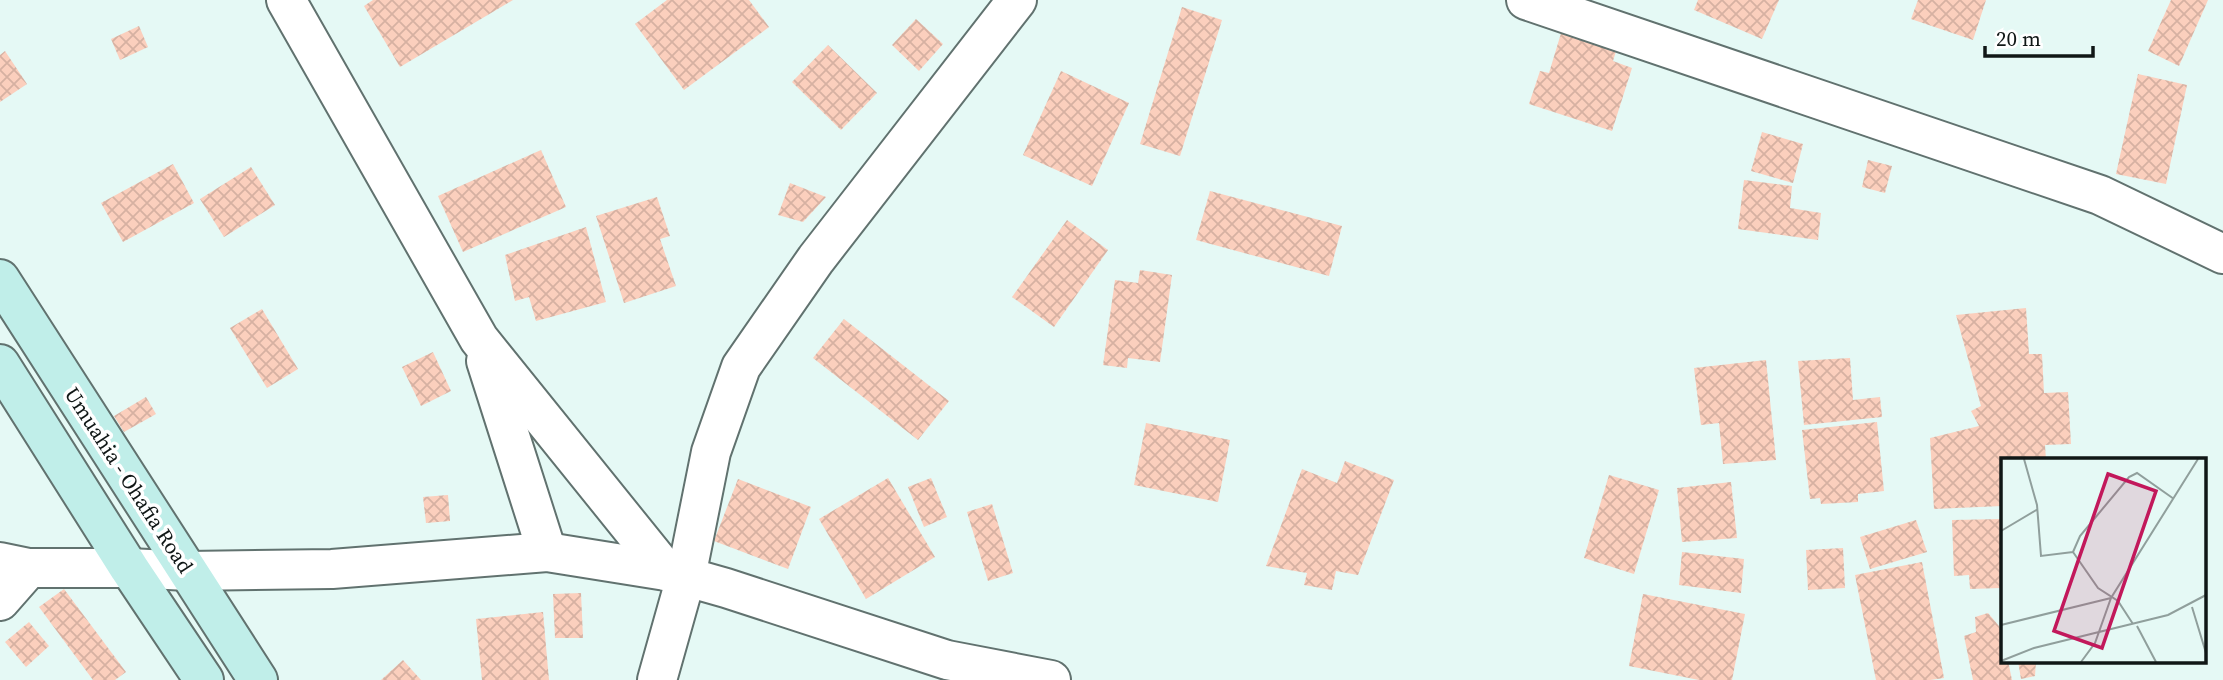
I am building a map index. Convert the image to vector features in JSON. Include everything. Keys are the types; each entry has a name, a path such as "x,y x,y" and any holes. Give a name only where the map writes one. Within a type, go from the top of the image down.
{"main road":[{"name":"Umuahia - Ohafia Road","path":"0,279 258,680"},
{"path":"0,364 129,568 204,680"}],"street":[{"path":"286,0 479,339 676,574"},
{"path":"657,680 676,574 711,453 741,367 816,259 1017,0"},
{"path":"1526,0 2100,195 2223,254"},
{"path":"479,339 547,552"},
{"path":"0,601 14,565 188,571 332,569 547,552 676,574 947,660 1051,680"}],"building":[{"path":"373,0 513,0 400,67 364,6"},
{"path":"667,0 749,0 769,27 684,90 635,24"},
{"path":"1698,0 1779,0 1762,39 1694,10"},
{"path":"1918,0 1986,0 1973,40 1911,19"},
{"path":"2171,0 2208,0 2179,66 2148,51"},
{"path":"1182,7 1222,20 1180,156 1140,144"},
{"path":"916,19 943,44 919,71 892,45"},
{"path":"139,26 148,47 120,60 111,39"},
{"path":"1562,30 1617,48 1613,61 1632,68 1612,131 1529,104 1540,71 1549,73"},
{"path":"828,45 877,93 841,130 792,82"},
{"path":"5,51 27,84 0,102 0,55"},
{"path":"1061,71 1129,103 1092,186 1023,155"},
{"path":"2138,74 2187,85 2166,184 2116,174"},
{"path":"1762,132 1803,144 1793,183 1751,171"},
{"path":"541,150 566,207 463,252 438,196"},
{"path":"1868,160 1892,166 1885,193 1862,187"},
{"path":"173,164 194,203 123,242 101,203"},
{"path":"251,167 275,205 224,237 200,199"},
{"path":"1744,180 1792,186 1790,208 1821,213 1818,240 1738,229"},
{"path":"790,183 826,197 803,222 778,215"},
{"path":"1210,191 1342,226 1329,276 1196,240"},
{"path":"657,197 670,236 660,239 676,286 624,303 596,216"},
{"path":"1067,220 1108,250 1054,327 1012,297"},
{"path":"586,227 606,302 536,321 529,297 515,301 505,255"},
{"path":"1140,270 1172,275 1160,362 1128,358 1127,368 1103,365 1115,280 1138,283"},
{"path":"2026,308 2029,354 2042,354 2044,393 2068,392 2071,444 2045,445 2046,458 2001,458 2001,506 1934,509 1930,438 1979,426 1971,411 1981,406 1956,315"},
{"path":"262,309 298,369 267,388 230,328"},
{"path":"844,319 949,401 918,440 813,358"},
{"path":"433,352 451,391 421,406 402,367"},
{"path":"1850,358 1853,400 1880,397 1882,417 1804,425 1798,361"},
{"path":"1766,360 1776,460 1723,464 1719,423 1701,425 1694,368"},
{"path":"146,397 156,414 124,432 114,416"},
{"path":"1877,422 1884,491 1858,494 1858,502 1821,504 1820,498 1810,499 1802,430"},
{"path":"1146,423 1230,440 1218,502 1134,485"},
{"path":"1345,461 1394,480 1358,575 1336,571 1332,590 1304,585 1307,573 1266,566 1302,469 1337,483"},
{"path":"1609,475 1659,490 1634,574 1584,558"},
{"path":"888,478 935,557 866,599 819,519"},
{"path":"931,478 947,517 924,527 908,487"},
{"path":"738,479 811,507 788,569 714,541"},
{"path":"1731,482 1737,538 1682,542 1677,488"},
{"path":"448,495 450,521 426,523 423,497"},
{"path":"992,504 1013,573 988,581 967,512"},
{"path":"2001,519 2001,588 1970,589 1969,575 1954,576 1952,520"},
{"path":"1916,520 1927,552 1870,569 1860,537"},
{"path":"1843,548 1845,588 1808,590 1806,550"},
{"path":"1682,552 1744,559 1741,593 1679,585"},
{"path":"1922,562 1944,678 1876,680 1855,575"},
{"path":"64,589 126,672 115,680 93,680 39,607"},
{"path":"581,593 583,638 555,638 553,594"},
{"path":"1643,594 1745,614 1732,680 1699,680 1629,666"},
{"path":"543,612 549,680 482,680 476,619"},
{"path":"1988,613 1999,626 2001,662 2008,662 2012,680 1973,680 1964,636 1976,632 1975,617"},
{"path":"29,622 49,646 26,667 5,642"},
{"path":"403,660 421,680 381,680"},
{"path":"2018,662 2036,662 2035,676 2021,679"}]}
